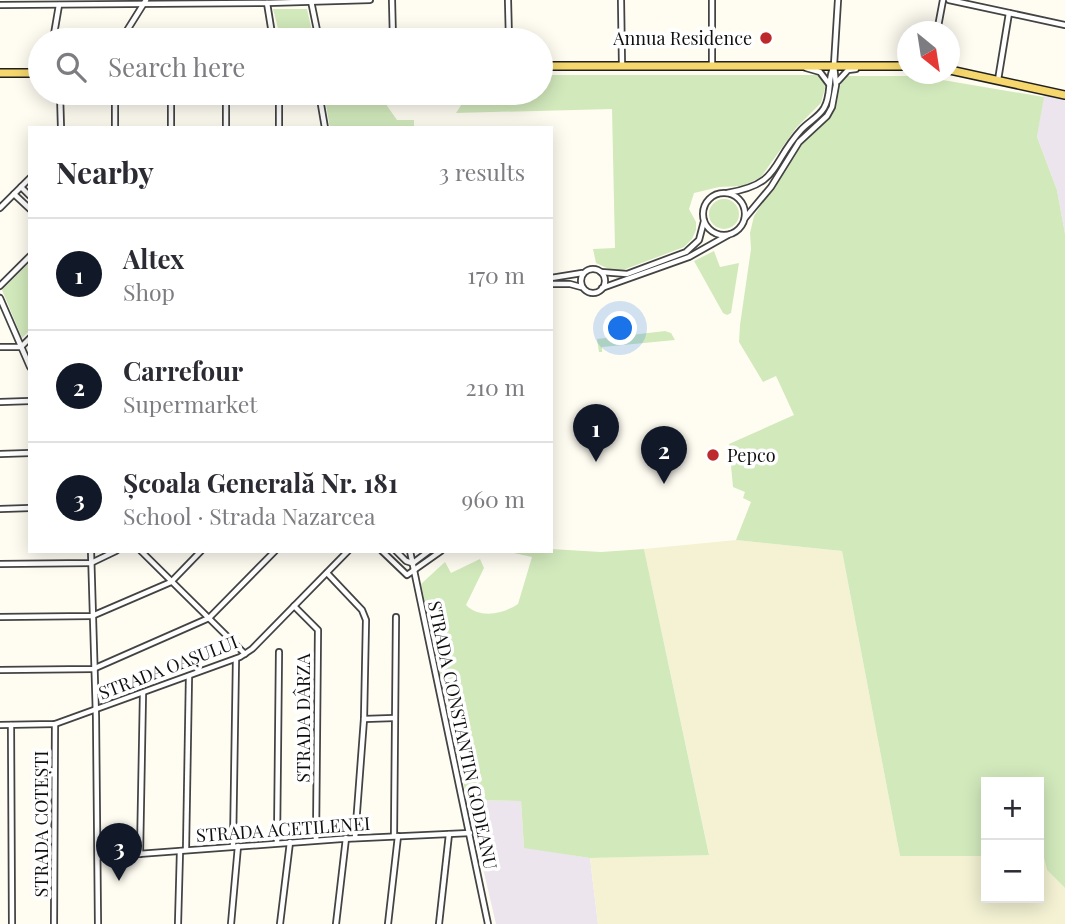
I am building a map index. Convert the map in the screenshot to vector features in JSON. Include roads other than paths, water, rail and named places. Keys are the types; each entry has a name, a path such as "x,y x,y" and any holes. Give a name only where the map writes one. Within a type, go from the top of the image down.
{"main road":[{"path":"553,66 897,66"},
{"path":"960,72 1065,95"},
{"path":"0,73 28,73"}],"street":[{"path":"2,4 370,0"},
{"path":"392,0 393,28"},
{"path":"508,0 509,28"},
{"path":"621,0 622,65"},
{"path":"712,0 712,64"},
{"path":"836,85 834,65 838,0"},
{"path":"939,21 943,0"},
{"path":"949,0 1065,25"},
{"path":"311,1 317,28"},
{"path":"129,28 146,2"},
{"path":"267,3 272,28"},
{"path":"55,28 59,5"},
{"path":"998,80 1009,13"},
{"path":"794,65 820,72 830,85"},
{"path":"553,278 583,273 590,269 627,274 686,252 699,240 704,206 708,200 720,193 755,187 771,174 796,137 824,108 834,65"},
{"path":"553,284 570,284 591,293 597,292 689,257 741,227 745,218 771,187 799,142 830,112 836,85 841,76 848,70 879,65"},
{"path":"60,105 61,126"},
{"path":"115,105 115,126"},
{"path":"171,105 171,126"},
{"path":"226,105 226,126"},
{"path":"279,105 279,126"},
{"path":"320,105 325,126"},
{"path":"0,208 28,180"},
{"path":"21,187 28,194"},
{"path":"727,193 741,201 745,218"},
{"path":"14,194 28,207"},
{"path":"704,220 710,231 722,236 728,235"},
{"path":"0,286 28,258"},
{"path":"601,272 605,278 602,288"},
{"path":"582,287 580,280 583,273"},
{"path":"0,298 28,363"},
{"path":"0,347 21,347 28,340"},
{"path":"0,402 28,401"},
{"path":"0,454 28,453"},
{"path":"0,509 28,508"},
{"path":"90,553 98,924"},
{"path":"0,564 90,563 112,553"},
{"path":"143,553 245,654"},
{"path":"0,617 92,617 172,582 199,553"},
{"path":"0,670 93,669 209,618 273,553"},
{"name":"STRADA OAȘULUI","path":"0,725 55,724 236,659 245,654 346,553"},
{"path":"384,553 406,575 438,553"},
{"path":"398,553 412,563 426,553"},
{"name":"STRADA CONSTANTIN GODEANU","path":"410,553 488,924"},
{"path":"327,573 365,615 364,719 355,838"},
{"name":"STRADA DÂRZA","path":"294,606 318,630 316,840"},
{"path":"388,924 396,836 396,617"},
{"path":"277,843 279,653"},
{"path":"231,924 236,846 236,659"},
{"path":"178,924 189,676"},
{"path":"140,854 143,692"},
{"path":"364,719 394,718"},
{"name":"STRADA COTEȘTI","path":"54,924 55,724"},
{"path":"11,725 12,924"},
{"name":"STRADA ACETILENEI","path":"98,857 316,840 470,832"},
{"path":"439,924 449,834"},
{"path":"336,924 346,838"},
{"path":"280,924 290,842"}],"place":[{"name":"Annua Residence","path":"766,38"},
{"name":"Pepco","path":"713,455"},
{"name":"Altex","path":"596,462"},
{"name":"Carrefour","path":"664,484"},
{"name":"Școala Generală Nr. 181","path":"119,881"}]}
